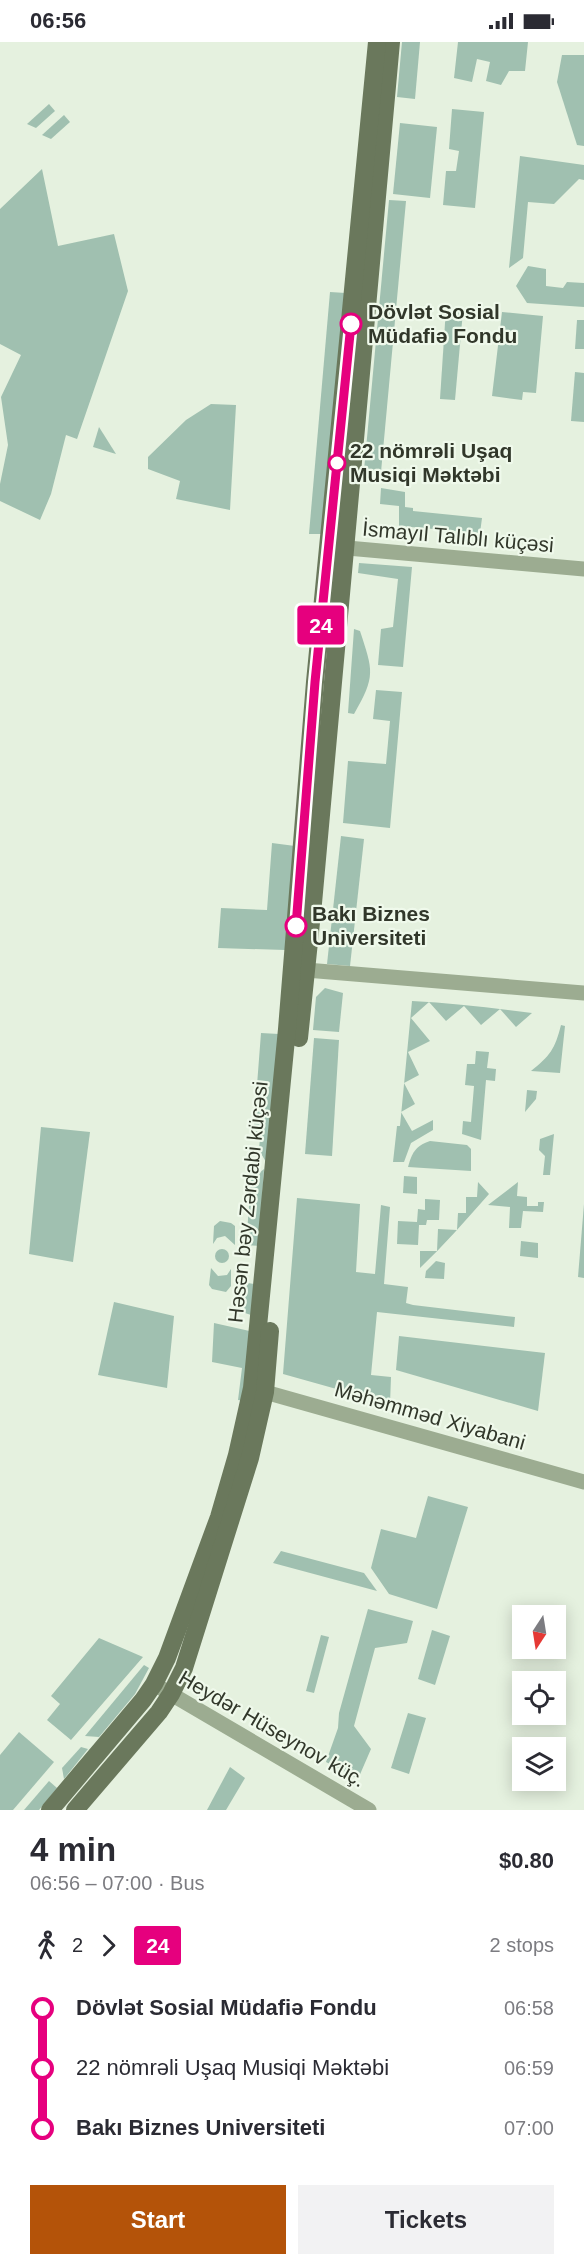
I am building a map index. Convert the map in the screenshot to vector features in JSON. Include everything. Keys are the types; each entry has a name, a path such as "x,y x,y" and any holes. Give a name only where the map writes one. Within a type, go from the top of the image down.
{"main road":[{"path":"337,547 376,42"},
{"path":"337,547 391,42"},
{"name":"Həsən bəy Zərdabi küçəsi","path":"50,1810 154,1684 167,1658 219,1517 237,1455 252,1388 288,1029 311,836 337,547"},
{"name":"Həsən bəy Zərdabi küçəsi","path":"75,1810 159,1712 184,1668 253,1447 264,1392 306,970 311,836"},
{"path":"143,1700 159,1712"}],"street":[{"name":"İsmayıl Talıblı küçəsi","path":"337,547 584,569"},
{"path":"306,970 584,993"},
{"name":"Məhəmməd Xiyabani","path":"264,1392 584,1482"},
{"name":"Heydər Hüseynov küç.","path":"154,1684 369,1810"}],"green space":[{"path":"402,42 420,42 415,99 397,97"},
{"path":"458,42 528,42 525,71 509,71 501,85 486,81 490,62 477,59 472,82 454,78"},
{"path":"562,55 584,55 584,146 577,145 557,82"},
{"path":"49,104 55,111 36,128 27,124"},
{"path":"452,109 484,112 475,208 443,205 446,171 456,171 459,151 449,149"},
{"path":"64,115 70,122 51,139 42,135"},
{"path":"400,123 437,127 430,198 393,194"},
{"path":"520,156 584,165 584,180 579,179 554,204 528,202 523,258 509,268"},
{"path":"42,169 58,246 114,234 128,291 77,439 66,435 51,494 40,520 0,501 0,484 8,445 1,397 21,355 0,344 0,209"},
{"path":"389,200 406,201 380,483 363,481"},
{"path":"528,266 546,269 546,286 563,288 567,282 584,283 584,307 527,303 516,286"},
{"path":"330,292 346,293 323,534 309,534"},
{"path":"446,308 463,311 455,400 440,399"},
{"path":"502,312 543,316 536,393 523,392 522,400 492,396"},
{"path":"577,320 584,320 584,349 575,349"},
{"path":"575,372 584,373 584,422 571,421"},
{"path":"211,404 236,405 230,510 176,499 180,481 148,469 148,457 186,420"},
{"path":"99,427 116,454 93,447"},
{"path":"381,488 405,492 405,507 413,508 413,511 482,518 480,533 399,526 399,506 380,504"},
{"path":"359,563 412,567 403,667 378,665 381,629 393,627 398,579 358,573"},
{"path":"354,629 360,631 368,656 370,673 366,691 354,714 348,713"},
{"path":"376,690 402,692 390,828 343,823 348,761 386,764 390,721 373,719"},
{"path":"341,836 364,839 350,966 327,964"},
{"path":"272,843 295,846 285,950 218,948 221,908 267,910"},
{"path":"325,988 343,993 339,1032 313,1030 316,997"},
{"path":"412,1001 429,1002 411,1018 430,1041 408,1052 419,1075 404,1083"},
{"path":"429,1002 500,1009 481,1025 464,1006 446,1021"},
{"path":"500,1009 517,1011 532,1013 516,1027"},
{"path":"561,1025 565,1026 560,1073 531,1071 551,1051"},
{"path":"261,1033 279,1034 266,1162 259,1150 260,1138 253,1137"},
{"path":"314,1038 339,1040 332,1156 305,1154"},
{"path":"476,1051 489,1052 487,1068 496,1069 495,1081 486,1080 481,1140 462,1134 463,1121 471,1122 474,1086 465,1085 467,1064 475,1064"},
{"path":"404,1083 415,1104 401,1112"},
{"path":"527,1090 537,1091 536,1099 525,1112"},
{"path":"401,1113 412,1131 433,1120 433,1130 411,1143 404,1162 393,1162 397,1126 400,1126"},
{"path":"41,1127 90,1132 73,1262 29,1254"},
{"path":"554,1134 550,1175 543,1175 545,1156 539,1150 540,1139"},
{"path":"430,1141 467,1145 471,1149 471,1171 408,1167 415,1151"},
{"path":"264,1169 259,1246 246,1245 251,1180"},
{"path":"404,1176 417,1177 417,1194 403,1193"},
{"path":"478,1182 489,1194 457,1230 458,1213 466,1213 466,1197 477,1197"},
{"path":"518,1182 517,1196 527,1197 527,1206 538,1206 538,1202 544,1202 543,1212 523,1211 521,1228 509,1228 510,1207 488,1205"},
{"path":"297,1198 360,1204 356,1272 375,1274 381,1205 390,1207 384,1284 408,1287 406,1303 515,1317 514,1327 377,1312 371,1375 391,1377 390,1404 283,1374"},
{"path":"425,1199 440,1200 439,1220 427,1220 426,1225 419,1225 418,1245 397,1244 398,1221 417,1222 418,1209 425,1210"},
{"path":"584,1204 584,1278 578,1277"},
{"path":"220,1221 235,1226 235,1245 225,1236 217,1238 213,1244 214,1226"},
{"path":"438,1229 457,1230 438,1250"},
{"path":"521,1241 538,1243 538,1258 520,1256"},
{"path":"219,1249 225,1249 229,1256 225,1263 219,1263 215,1259 215,1253"},
{"path":"420,1251 437,1251 420,1268"},
{"path":"436,1261 445,1263 444,1279 425,1278 426,1271"},
{"path":"211,1268 218,1276 227,1275 231,1269 231,1286 226,1292 212,1289 209,1285"},
{"path":"242,1282 254,1284 251,1315 239,1311"},
{"path":"114,1302 174,1316 167,1388 98,1375"},
{"path":"214,1323 254,1332 244,1401 238,1400 242,1368 212,1362"},
{"path":"399,1336 545,1353 538,1411 396,1370"},
{"path":"428,1496 468,1507 437,1609 389,1594 371,1568 381,1529 416,1538"},
{"path":"281,1551 364,1573 377,1591 273,1563"},
{"path":"368,1609 413,1621 407,1643 375,1648 354,1726 371,1749 358,1779 326,1762 338,1728 339,1713"},
{"path":"432,1630 450,1636 435,1685 418,1679"},
{"path":"321,1635 329,1637 314,1693 306,1691"},
{"path":"99,1638 143,1657 71,1740 47,1720 60,1704 51,1696"},
{"path":"144,1665 149,1668 135,1694 99,1737 85,1736"},
{"path":"408,1713 426,1718 409,1774 391,1768"},
{"path":"19,1732 54,1762 13,1810 0,1810 0,1755"},
{"path":"81,1747 88,1749 64,1779 62,1768"},
{"path":"230,1767 245,1778 226,1810 207,1810"},
{"path":"49,1781 57,1788 39,1810 24,1810"}],"bus line":[{"name":"24","path":"296,926 315,682 351,324"}],"place":[{"name":"Dövlət Sosial Müdafiə Fondu","path":"351,324"},
{"name":"22 nömrəli Uşaq Musiqi Məktəbi","path":"337,463"},
{"name":"Bakı Biznes Universiteti","path":"296,926"}]}
